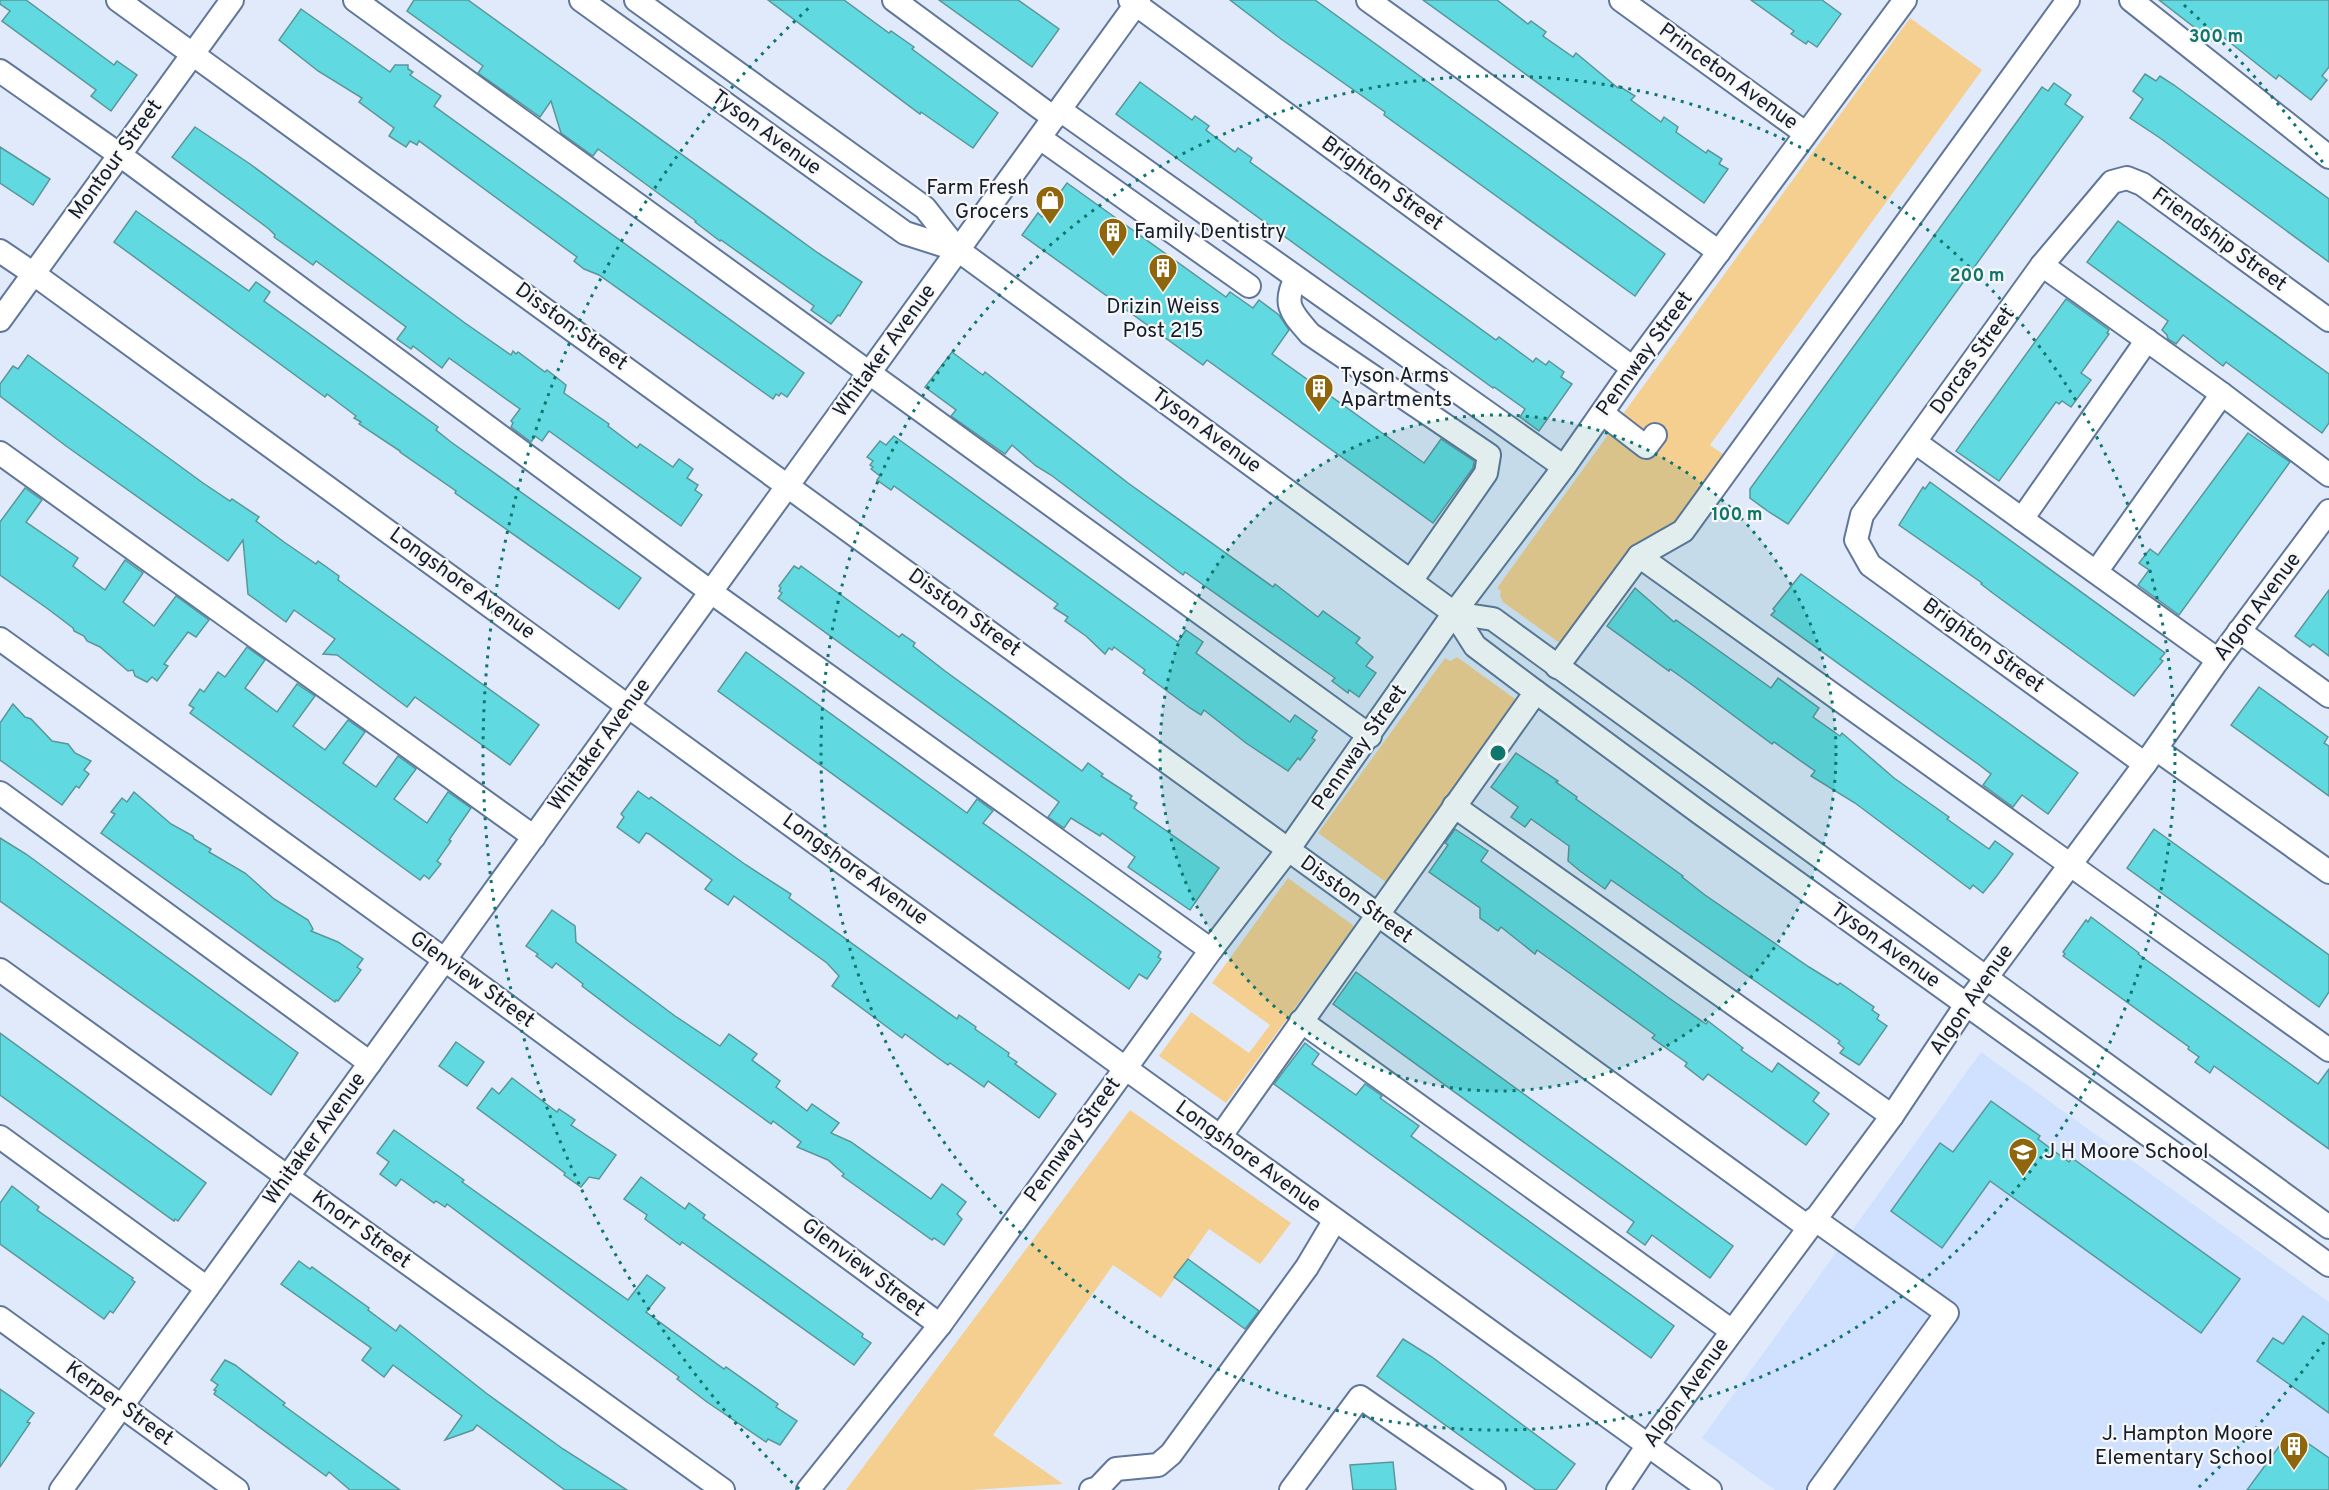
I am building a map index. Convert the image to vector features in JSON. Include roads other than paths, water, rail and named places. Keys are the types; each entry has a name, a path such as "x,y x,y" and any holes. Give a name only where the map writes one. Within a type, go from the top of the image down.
{"street":[{"name":"Disston Street","path":"118,0 788,485 1376,915 1811,1223 1880,1265 1947,1312 1826,1481"},
{"name":"Montour Street","path":"0,320 232,0"},
{"path":"355,0 1370,736"},
{"name":"Tyson Avenue","path":"582,0 905,233 958,250"},
{"name":"Tyson Avenue","path":"636,0 924,208 958,250 1454,613 1475,646 1536,692 1700,813 2329,1265"},
{"path":"894,0 1296,278 1564,467"},
{"path":"1368,0 1719,252"},
{"name":"Princeton Avenue","path":"1621,0 1805,134"},
{"path":"1557,667 1639,556 1683,531 2068,0"},
{"path":"2131,0 2329,157"},
{"name":"Whitaker Avenue","path":"61,1490 1040,138 1135,2"},
{"name":"Brighton Street","path":"1135,2 1633,368"},
{"name":"Pennway Street","path":"808,1490 940,1325 1211,950 1288,850 1454,613 1564,467 1633,368 1805,134 1894,4"},
{"path":"647,47 665,21"},
{"path":"0,71 120,155 711,592 1211,950"},
{"path":"1040,138 1249,286"},
{"name":"Friendship Street","path":"2105,187 2119,178 2135,180 2329,320"},
{"name":"Dorcas Street","path":"1867,509 2042,265 2105,187"},
{"name":"Longshore Avenue","path":"0,251 1710,1490"},
{"path":"2042,265 2222,394 2329,475"},
{"path":"1296,278 1289,293 1291,311 1310,334 1489,455 1486,473 1411,581"},
{"path":"2022,519 2146,340"},
{"path":"2096,572 2222,394"},
{"path":"1602,413 1646,447 1655,435"},
{"path":"1915,442 2218,660"},
{"path":"0,453 534,837"},
{"name":"Brighton Street","path":"1867,509 1862,515 1856,540 1870,565 2150,757 2329,872"},
{"name":"Algon Avenue","path":"1618,1490 1648,1445 1892,1116 1966,1005 2150,757 2239,631 2328,514"},
{"path":"1639,556 2329,1050"},
{"name":"Tyson Avenue","path":"1454,613 1493,619 2329,1227"},
{"path":"2239,631 2329,696"},
{"name":"Glenview Street","path":"0,639 445,960 940,1325"},
{"path":"1220,1137 1536,692"},
{"path":"1700,813 1720,785"},
{"path":"0,793 370,1063"},
{"path":"1454,806 1892,1116"},
{"name":"Knorr Street","path":"0,970 723,1490"},
{"path":"1301,1021 1732,1331"},
{"path":"0,1137 207,1288"},
{"path":"2227,1192 2246,1166"},
{"path":"1091,1490 1098,1488 1116,1469 1158,1465 1171,1454 1306,1267 1335,1220"},
{"name":"Kerper Street","path":"0,1318 237,1490"},
{"path":"1291,1490 1360,1397 1494,1490"}],"place":[{"name":"Farm Fresh Grocers","path":"1050,226"},
{"name":"Family Dentistry","path":"1113,258"},
{"name":"Drizin Weiss Post 215","path":"1163,294"},
{"name":"Tyson Arms Apartments","path":"1319,414"},
{"name":"J H Moore School","path":"2023,1178"},
{"name":"J. Hampton Moore Elementary School","path":"2294,1472"}]}
